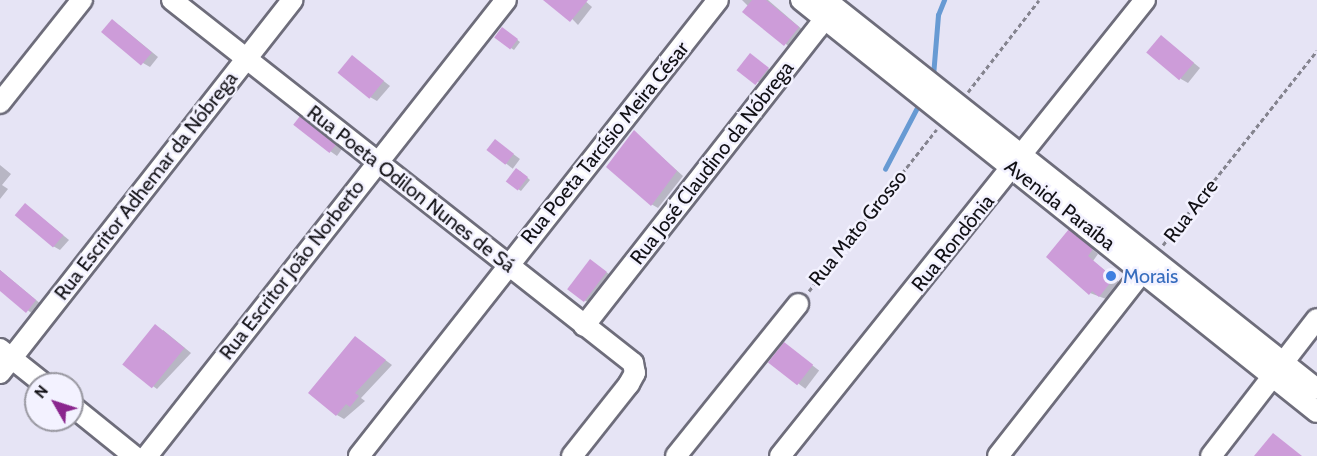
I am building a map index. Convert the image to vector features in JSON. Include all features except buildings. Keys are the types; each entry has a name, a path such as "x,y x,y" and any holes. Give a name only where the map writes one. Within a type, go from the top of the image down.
{"street":[{"path":"0,103 82,0"},
{"name":"Rua Poeta Odilon Nunes de Sá","path":"172,0 633,363 635,373 629,384 572,456"},
{"name":"Rua Escritor Adhemar da Nóbrega","path":"4,360 292,0"},
{"name":"Rua Escritor João Norberto","path":"147,456 376,162 506,0"},
{"name":"Rua Poeta Tarcísio Meira César","path":"359,456 507,265 718,0"},
{"name":"Avenida Paraíba","path":"801,0 832,7 945,106 1019,161 1278,369 1317,412"},
{"name":"Rua Rondônia","path":"780,456 1019,161 1145,0"},
{"name":"Rua José Claudino da Nóbrega","path":"584,326 832,7"},
{"path":"998,456 1148,264"},
{"name":"Rua Mato Grosso","path":"676,456 798,304"},
{"path":"1210,456 1317,319"},
{"path":"4,360 24,372"},
{"name":"Avenida Paraíba","path":"1278,369 1317,389"},
{"path":"84,416 134,456"}],"path":[{"name":"Rua Mato Grosso","path":"798,304 945,106 1039,0"},
{"name":"Rua Acre","path":"1148,264 1317,51"}],"waterway":[{"path":"933,76 938,15 944,0"},
{"path":"885,169 920,102"}],"place":[{"name":"Morais","path":"1111,276"}]}
